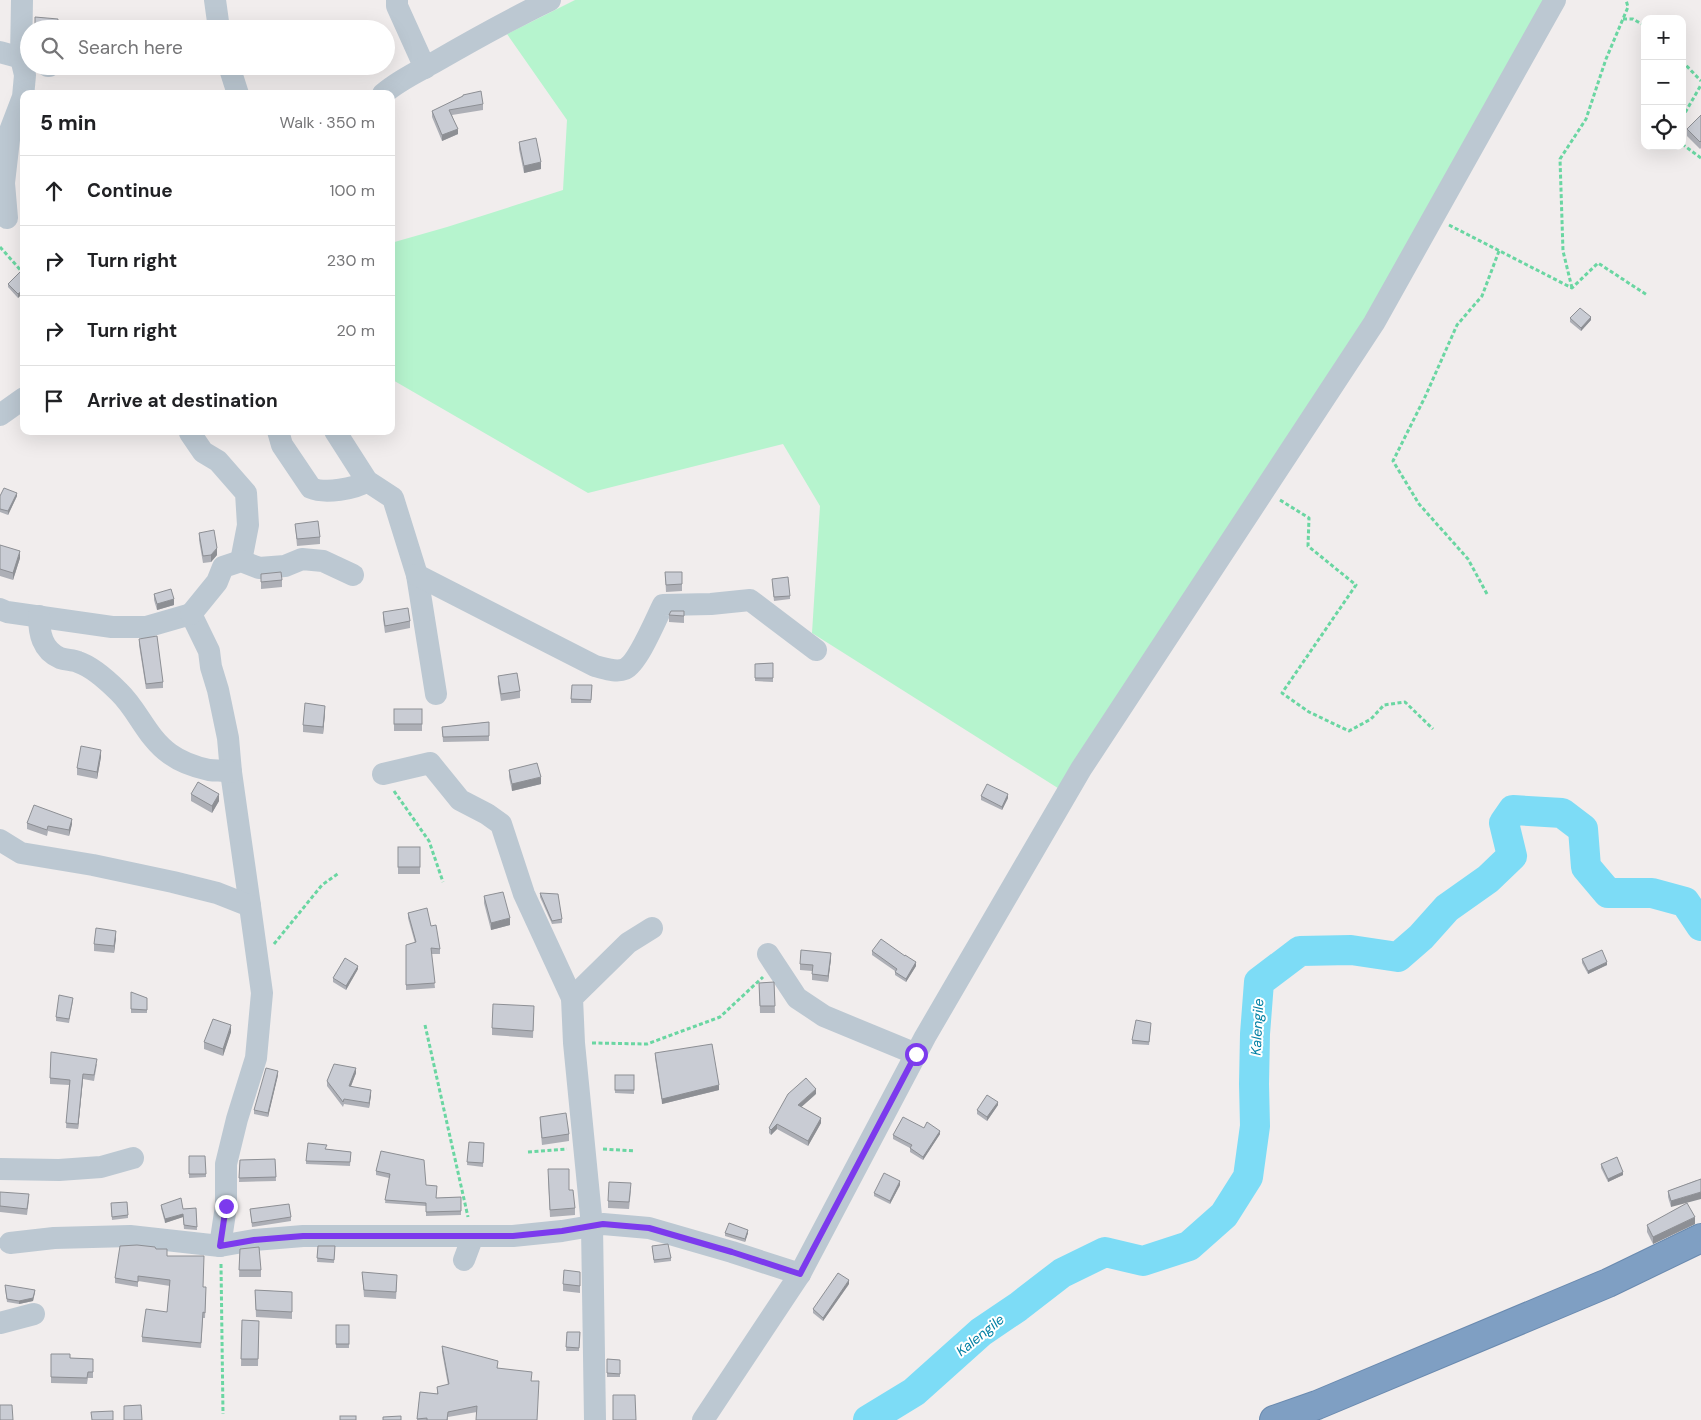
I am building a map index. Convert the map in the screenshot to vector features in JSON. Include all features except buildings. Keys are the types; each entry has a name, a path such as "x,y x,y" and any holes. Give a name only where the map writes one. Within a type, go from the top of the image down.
{"highway":[{"path":"1274,1420 1316,1405 1608,1283 1701,1238"}],"street":[{"path":"20,20 22,0"},
{"path":"215,0 218,20"},
{"path":"397,0 397,6 425,68"},
{"path":"388,90 395,84 505,22 550,0"},
{"path":"703,1420 800,1274 916,1054 1081,769 1374,323 1555,0"},
{"path":"17,56 20,22"},
{"path":"24,90 25,75"},
{"path":"233,75 237,90"},
{"path":"10,218 4,183 10,130 20,105"},
{"path":"0,415 20,401"},
{"path":"191,435 203,452 218,461 246,493 248,525 241,561"},
{"path":"279,435 282,446 311,488 318,491 337,489 360,485 367,481"},
{"path":"338,435 367,481 393,498 417,575 436,694"},
{"path":"0,609 7,612 112,627 146,627 191,614 217,582 223,567 241,561 259,568 286,566 302,560 323,561 353,575"},
{"path":"417,575 595,666 612,670 625,669 635,661 663,605 711,604 750,600 816,650"},
{"path":"191,614 209,651 228,738 262,993 256,1058 237,1119 226,1164 226,1206 220,1246"},
{"path":"39,616 43,643 48,651 60,658 78,662 97,673 119,692 142,724 168,753 187,764 210,770 232,772"},
{"path":"383,774 430,763 460,800 501,824 524,894 572,998 574,1043 592,1226 595,1420"},
{"path":"0,841 21,853 101,866 164,880 217,893 250,906"},
{"path":"572,998 628,943 652,928"},
{"path":"768,954 797,998 824,1016 916,1054"},
{"path":"0,1169 59,1170 101,1168 133,1158"},
{"path":"10,1243 54,1238 130,1236 220,1246 254,1240 303,1236 533,1234 603,1224 649,1228 800,1274"},
{"path":"464,1260 472,1236"},
{"path":"0,1323 34,1314"}],"path":[{"path":"1572,288 1563,251 1560,159 1586,119 1606,59 1628,7 1626,0"},
{"path":"1623,19 1633,19 1641,23"},
{"path":"1686,65 1701,83 1686,111"},
{"path":"1686,147 1701,158"},
{"path":"1433,217 1572,288"},
{"path":"0,247 20,270"},
{"path":"1487,594 1468,559 1419,504 1393,461 1425,397 1457,325 1482,296 1499,251"},
{"path":"1572,288 1598,263 1647,295"},
{"path":"1264,491 1309,518 1308,546 1356,585 1282,693 1309,712 1349,731 1370,719 1384,705 1405,702 1433,729"},
{"path":"383,774 428,841 443,882"},
{"path":"258,964 322,885 339,874"},
{"path":"574,1043 647,1044 720,1017 765,974 768,954"},
{"path":"425,1025 472,1236"},
{"path":"220,1246 223,1414"}],"green space":[{"path":"575,0 1545,0 1365,320 1061,790 812,633 820,506 783,444 588,493 395,381 395,242 563,190 567,120 507,34"}],"waterway":[{"name":"Kalengile","path":"868,1420 914,1392 981,1332 1018,1307 1062,1273 1105,1252 1143,1261 1189,1246 1224,1215 1248,1177 1255,1126 1255,1034 1259,982 1300,951 1351,950 1398,957 1421,937 1447,908 1488,879 1512,856 1504,823 1513,810 1562,813 1583,829 1586,867 1608,893 1652,893 1685,902 1701,926"}],"route":[{"path":"226,1206 220,1246 254,1240 303,1236 513,1236 562,1231 603,1224 649,1228 800,1274 916,1054"}]}
